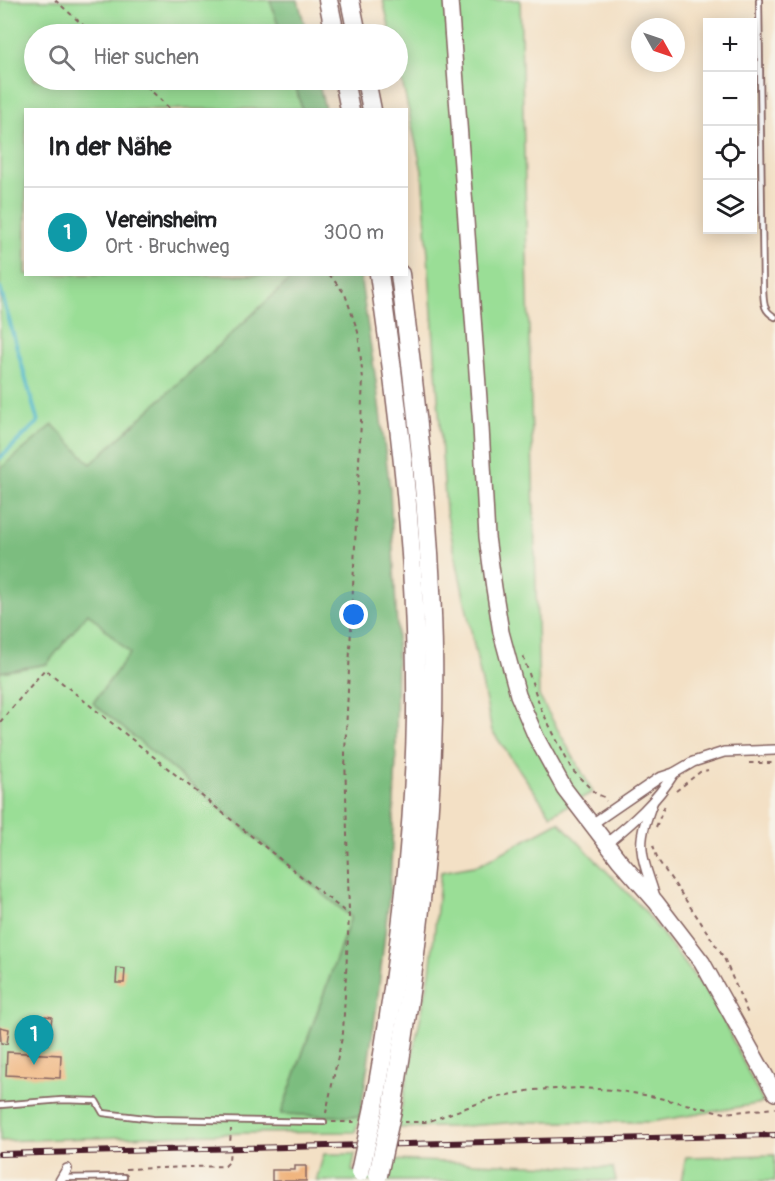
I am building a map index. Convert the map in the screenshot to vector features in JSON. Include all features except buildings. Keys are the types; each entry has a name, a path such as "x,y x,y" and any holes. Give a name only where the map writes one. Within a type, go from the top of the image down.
{"highway":[{"path":"328,0 333,24"},
{"path":"350,0 355,24"},
{"path":"346,90 350,108"},
{"path":"368,90 372,108"},
{"path":"379,276 404,465 415,633 416,716 413,796 390,1019 390,1113"},
{"path":"368,1177 390,1113 406,1029 418,941 430,797 433,716 427,516 415,387 400,276"}],"main road":[{"path":"450,0 487,537 501,632 518,695 548,760 564,788 709,971 774,1091"}],"street":[{"path":"591,824 660,778 693,762 724,752 775,750"},
{"path":"607,843 652,803 674,773"},
{"path":"652,803 646,821 642,850 656,902"}],"lane":[{"path":"759,0 763,288 765,308 775,317"},
{"path":"0,1105 62,1100 96,1101 103,1113 153,1119 324,1122"},
{"path":"63,1176 124,1178"}],"path":[{"path":"55,0 82,24"},
{"path":"150,90 169,108"},
{"path":"331,276 345,294 358,332 363,379 345,753 349,915 344,1033 324,1122 358,1122"},
{"path":"523,656 541,709 572,770 596,794 604,798 612,809"},
{"path":"0,722 45,669 349,915"},
{"path":"739,763 775,763"},
{"path":"672,796 678,788 700,772 709,769"},
{"path":"655,830 665,804"},
{"path":"653,843 658,860 724,958 751,1022"},
{"path":"390,1113 428,1122 490,1099 532,1090 579,1088 614,1090 650,1096 725,1113 775,1108"},
{"path":"124,1178 124,1172 128,1168 225,1166 229,1162 231,1120"}],"green space":[{"path":"0,0 270,0 278,24 24,24 24,90 297,90 302,108 24,108 24,276 294,276 90,465 53,425 0,469"},
{"path":"270,0 298,0 304,24 278,24"},
{"path":"383,0 520,0 539,696 593,792 551,815 492,731 446,511 422,171 404,90 408,90 408,24 389,24"},
{"path":"297,90 320,90 325,108 302,108"},
{"path":"294,276 360,276 390,489 397,628 396,760 390,888 377,1004 360,1117 281,1114 351,917 93,703 130,653 88,613 47,664 0,672 0,469 53,425 91,464"},
{"path":"87,612 131,653 93,703 351,917 281,1114 360,1117 355,1132 0,1141 0,672 47,664"},
{"path":"559,822 644,910 715,1003 763,1103 651,1122 521,1122 397,1128 430,973 441,872 479,865"},
{"path":"324,1154 355,1154 352,1171 388,1177 392,1160 613,1168 616,1181 316,1181"},
{"path":"775,1155 775,1181 681,1181 686,1157"}],"waterway":[{"path":"0,288 38,422 0,458"}],"railway":[{"path":"0,1154 775,1135"}],"place":[{"name":"Vereinsheim","path":"34,1065"}]}
